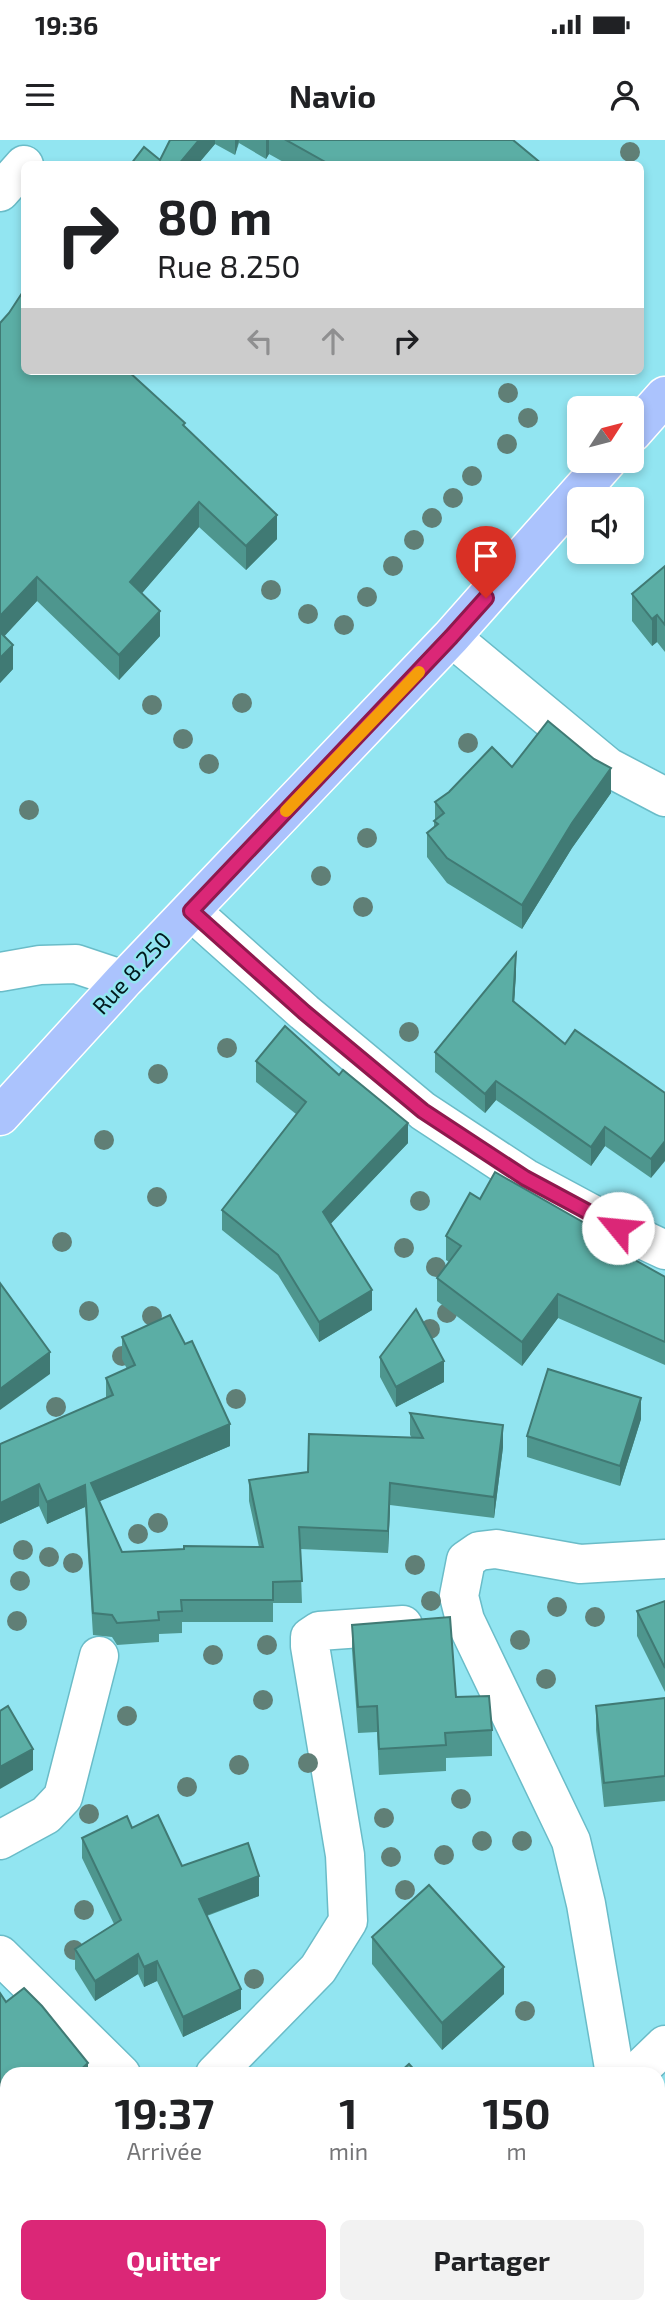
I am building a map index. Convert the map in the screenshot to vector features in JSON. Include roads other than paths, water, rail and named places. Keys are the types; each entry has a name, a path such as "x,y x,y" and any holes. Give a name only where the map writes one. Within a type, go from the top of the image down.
{"highway":[{"name":"Rue 8.250","path":"0,1116 124,979 451,637 596,473"}],"street":[{"path":"29,161 47,140"},
{"path":"0,192 21,169"},
{"path":"451,637 608,767 665,797"},
{"path":"191,911 304,1012 423,1111 525,1178 665,1250"},
{"path":"0,972 40,965 76,964 124,979"},
{"path":"614,2067 589,1916 571,1841 465,1620 459,1596 466,1560 479,1551 496,1549 580,1564 665,1559"},
{"path":"222,2067 318,1969 348,1921 345,1855 310,1637 319,1631 465,1620"},
{"path":"0,1840 46,1815 63,1797 99,1656"},
{"path":"0,1955 114,2067"},
{"path":"642,2067 665,2045"}]}
